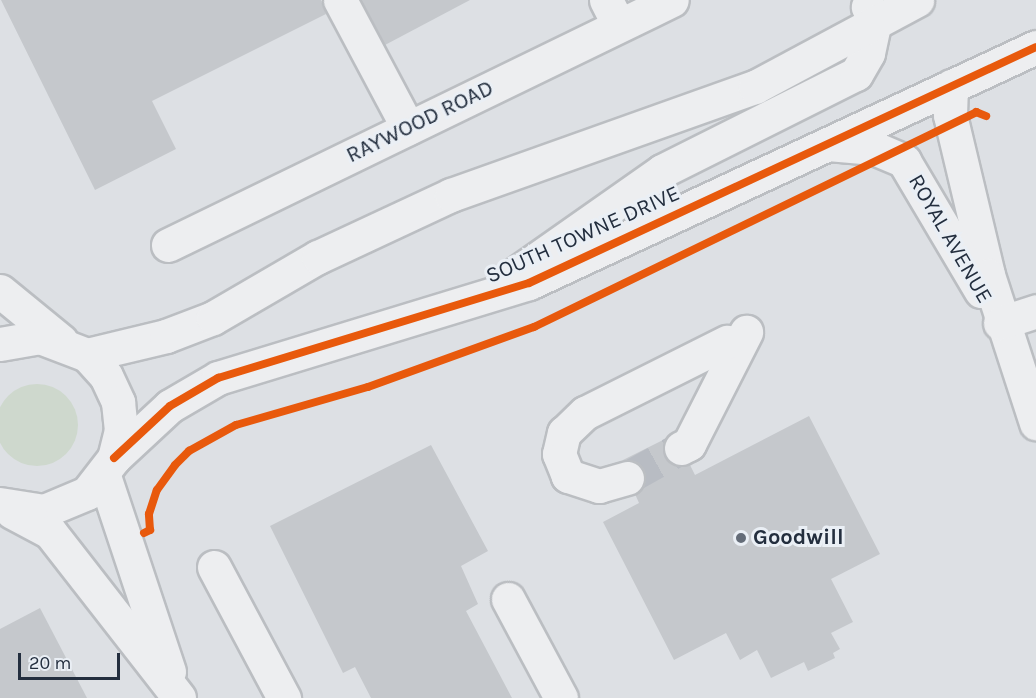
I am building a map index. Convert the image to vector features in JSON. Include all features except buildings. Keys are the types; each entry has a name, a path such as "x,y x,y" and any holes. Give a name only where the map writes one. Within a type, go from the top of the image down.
{"street":[{"path":"340,0 408,128"},
{"name":"RAYWOOD ROAD","path":"168,245 408,128 612,12 672,0"},
{"path":"0,344 40,337 75,349 166,336 213,318 318,257 451,195 744,91 870,10 917,0"},
{"path":"483,298 662,171 856,74 868,53 870,10"},
{"name":"SOUTH TOWNE DRIVE","path":"0,505 44,511 67,505 170,406 218,378 529,283 1036,48"},
{"name":"ROYAL AVENUE","path":"951,86 950,115 1000,323 1036,423"},
{"name":"ROYAL AVENUE","path":"827,144 874,148 904,161 1000,323"},
{"path":"0,291 106,376 118,402 121,430 109,467 179,698"},
{"path":"1000,323 1036,311"},
{"path":"627,478 599,486 568,476 559,454 564,433 585,413 736,337 689,444 681,448"},
{"path":"0,505 50,532 179,698"},
{"path":"214,567 285,698"},
{"path":"508,599 561,698"}],"shaded area":[{"path":"29,384 45,384 60,391 71,402 78,417 75,441 66,454 45,466 29,466 14,459 3,448 -4,433 -4,417 3,402 14,391"}],"tunnel":[{"path":"627,478 681,448"}],"cycle path":[{"path":"114,458 170,406 218,378 529,283 1036,47"},
{"path":"144,533 150,530 149,514 157,490 175,465 189,451 236,425 368,387 534,327 976,112 986,116"}],"place":[{"name":"Goodwill","path":"741,538"}]}
